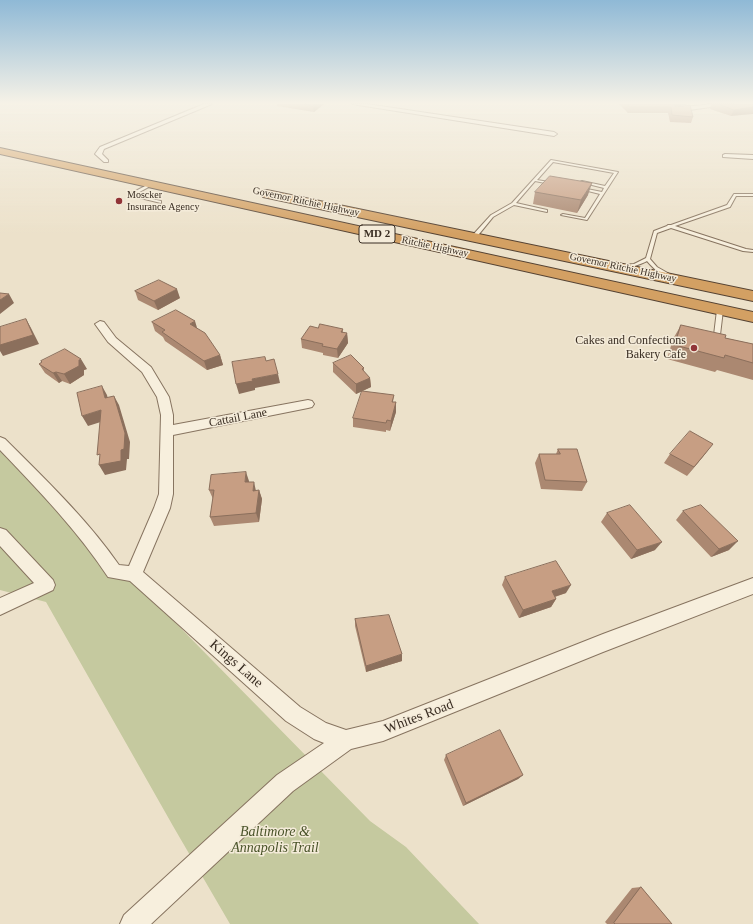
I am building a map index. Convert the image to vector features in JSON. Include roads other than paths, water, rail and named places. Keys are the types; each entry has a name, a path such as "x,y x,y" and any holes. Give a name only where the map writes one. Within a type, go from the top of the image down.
{"highway":[{"name":"Ritchie Highway","path":"0,151 753,317"},
{"path":"84,156 120,164"},
{"path":"152,184 167,178"},
{"name":"Governor Ritchie Highway","path":"257,192 753,296"}],"street":[{"path":"104,147 98,154 106,161"},
{"path":"725,156 753,157"},
{"path":"0,442 57,500 95,544 114,572 134,574 162,508 166,494 168,431 167,415 163,397 147,370 112,340 100,324"},
{"name":"Cattail Lane","path":"168,431 308,404"},
{"path":"0,535 48,585 0,607"},
{"name":"Kings Lane","path":"134,574 293,714 321,732 346,740"},
{"name":"Whites Road","path":"133,924 285,783 346,740 383,731 603,643 753,586"}],"lane":[{"path":"473,238 492,216 513,204 552,161 616,172 586,219 563,215"},
{"path":"540,174 547,176"},
{"path":"534,180 557,184"},
{"path":"576,181 606,186"},
{"path":"152,184 130,195 160,202"},
{"path":"579,189 602,193"},
{"path":"648,259 655,232 729,206 736,195 753,196"},
{"path":"513,204 546,211"},
{"path":"669,226 745,250 753,251"},
{"path":"619,267 635,265 648,259"},
{"path":"648,259 655,268 674,279"},
{"path":"717,335 720,310"}],"place":[{"name":"Moscker Insurance Agency","path":"119,201"},
{"name":"Cakes and Confections Bakery Cafe","path":"694,348"}],"park label":[{"name":"Baltimore & Annapolis Trail","path":"275,840"}]}
